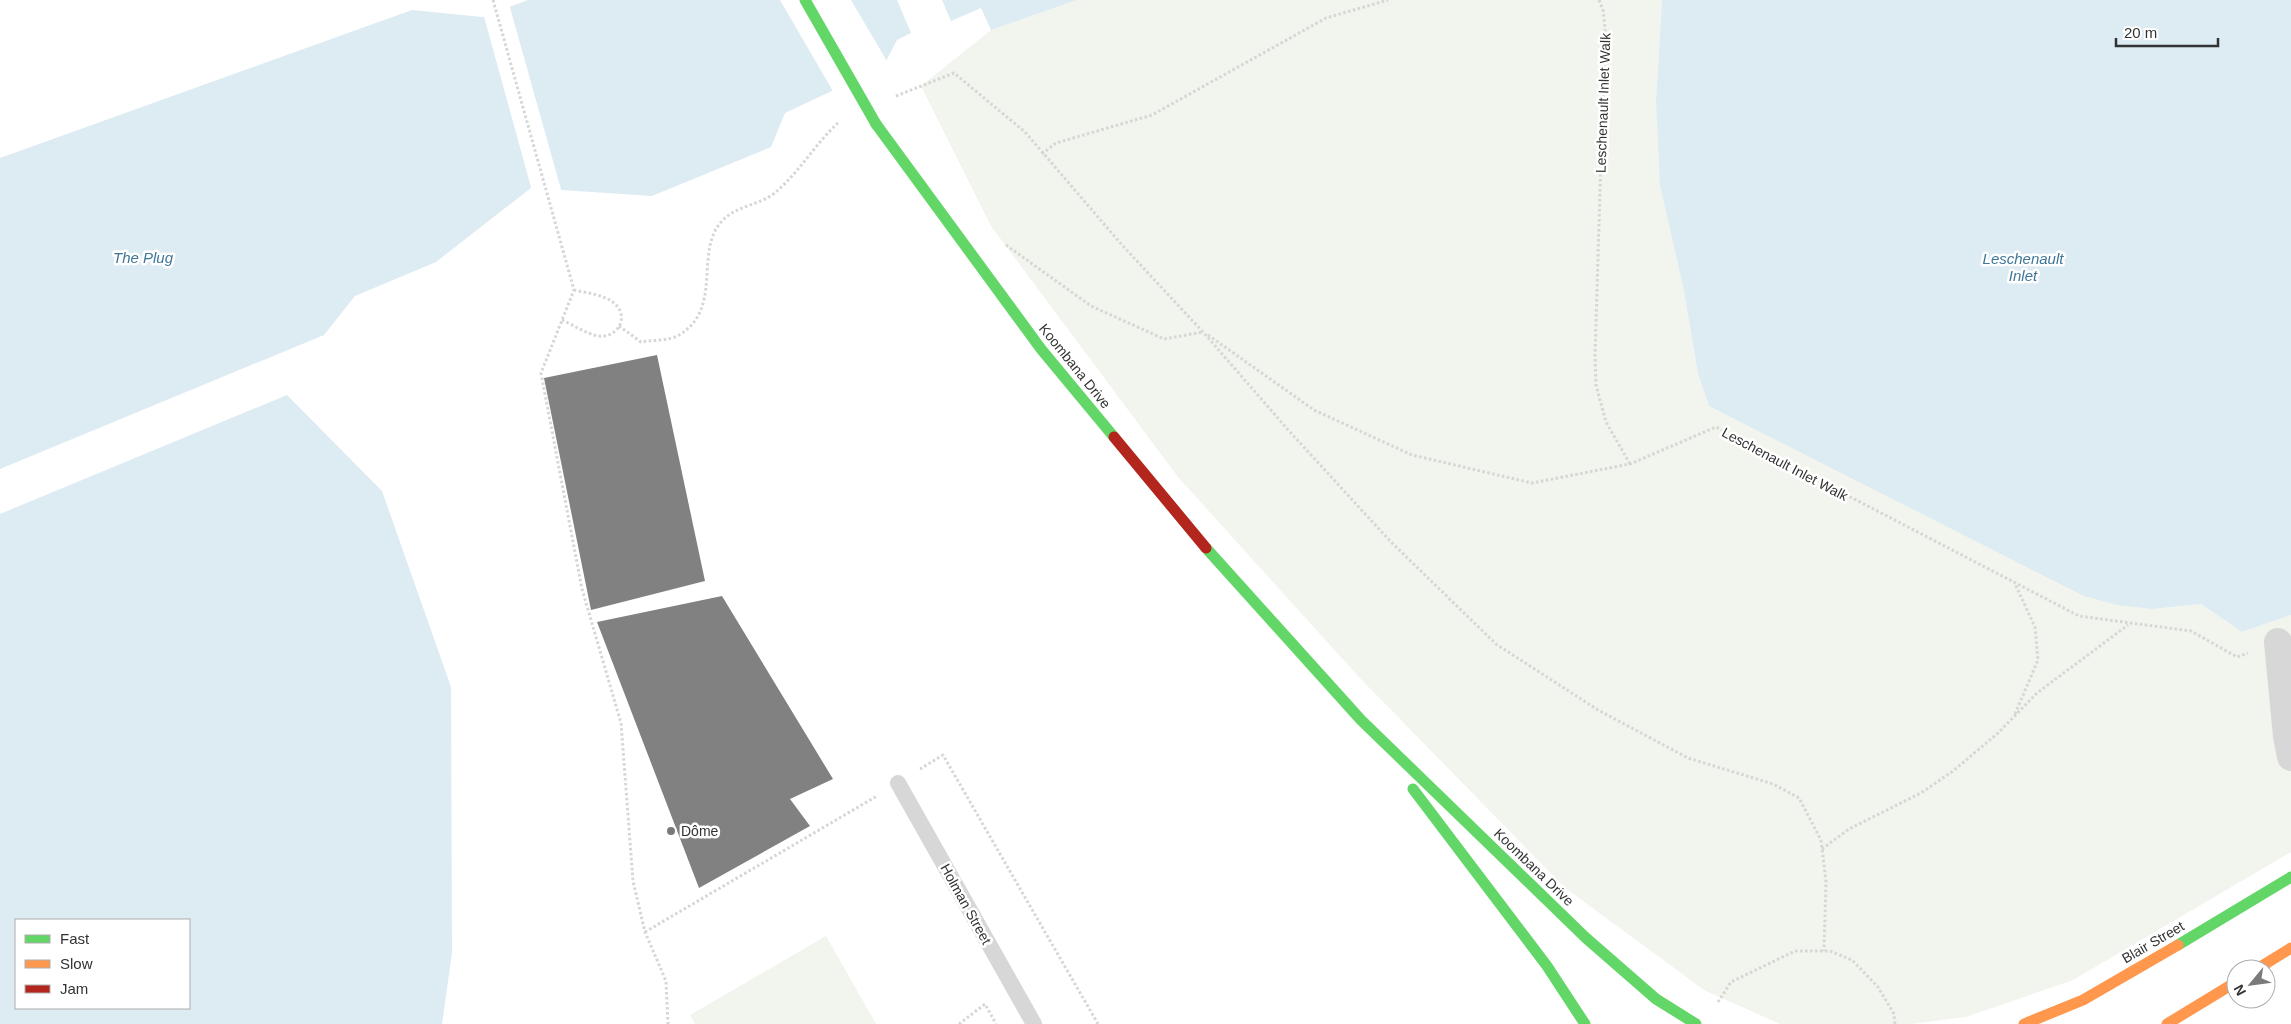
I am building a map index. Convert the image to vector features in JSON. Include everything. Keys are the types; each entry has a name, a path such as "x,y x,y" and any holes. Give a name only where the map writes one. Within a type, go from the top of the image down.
{"main road":[{"name":"Koombana Drive","path":"805,0 876,124 1041,349 1214,558 1361,720 1586,938 1656,999 1696,1024"},
{"name":"Koombana Drive","path":"1361,720 1546,966 1584,1024"},
{"name":"Blair Street","path":"2024,1024 2083,1000 2228,916 2291,877"},
{"path":"2273,959 2291,948"},
{"path":"2167,1024 2226,988"}],"street":[{"path":"2278,642 2286,736 2291,757"}],"lane":[{"name":"Holman Street","path":"898,783 1034,1024"}],"path":[{"path":"493,0 574,290 541,373 582,589 621,723 634,881 644,932 666,981 668,1024"},
{"path":"1042,154 1056,143 1152,115 1326,18 1388,0"},
{"name":"Leschenault Inlet Walk","path":"1599,0 1603,10 1605,27 1595,346 1596,385 1606,422 1630,464 1716,427 2079,616 2191,631 2237,657 2278,642"},
{"path":"889,99 954,73 1024,132 1122,246 1203,332 1290,432 1390,541 1496,644 1598,710 1688,758 1773,784 1799,798 1821,840 1826,882 1824,952"},
{"path":"619,326 641,342 678,336 694,322 702,307 706,293 710,246 715,230 724,218 764,200 777,191 830,130 843,118"},
{"path":"1000,240 1092,306 1164,339 1203,332 1314,410 1412,455 1532,483 1630,464"},
{"path":"562,320 598,336 609,336 619,326 622,314 617,304 599,296 574,290"},
{"path":"2014,717 2038,660 2035,627 2015,583"},
{"path":"1822,849 1849,829 1921,793 1953,771 2014,717 2037,693 2129,624"},
{"path":"644,932 943,755 1098,1024"},
{"path":"1715,1007 1731,982 1758,967 1794,951 1830,952 1852,960 1878,987 1894,1014 1895,1024"},
{"path":"959,1024 985,1004 996,1024"}],"shaded area":[{"path":"1077,0 1662,0 1656,99 1683,286 1698,374 1709,406 2153,609 2201,604 2242,632 2291,615 2291,852 2073,980 1966,1017 1911,1024 1780,1024 1704,990 1564,887 1358,676 1178,477 991,226 921,86 991,30"},
{"path":"826,936 876,1024 695,1024 690,1015"}],"water":[{"name":"The Plug","path":"528,0 897,0 911,33 897,40 883,67 785,113 771,147 652,196 531,188 436,262 355,296 324,335 0,469 0,158 412,10 482,17"},
{"path":"942,0 1077,0 991,30 981,8 951,21"},
{"name":"Leschenault Inlet","path":"1662,0 2291,0 2291,615 2242,632 2201,604 2153,609 2118,605 2084,596 1709,406 1698,374 1683,286 1660,185 1656,99"},
{"path":"287,395 382,491 451,687 452,953 442,1024 0,1024 0,514"}],"pier":[{"path":"780,0 851,0 888,63 885,69 834,93"},
{"path":"509,4 562,193 532,191 483,13"}],"building":[{"path":"657,355 705,581 591,610 544,378"},
{"path":"722,596 833,779 790,799 810,826 699,888 597,622"}],"traffic: fast":[{"path":"805,0 876,124"},
{"path":"876,124 1041,349 1114,437"},
{"path":"1206,548 1361,720 1586,938 1656,999 1696,1024"},
{"path":"1413,789 1547,966 1585,1024"},
{"path":"2178,945 2291,877"}],"traffic: slow":[{"path":"2024,1024 2083,1000 2178,945"},
{"path":"2273,959 2291,948"},
{"path":"2167,1024 2226,988"}],"traffic: jam":[{"path":"1114,437 1206,548"}],"place":[{"name":"Dôme","path":"671,831"}]}
